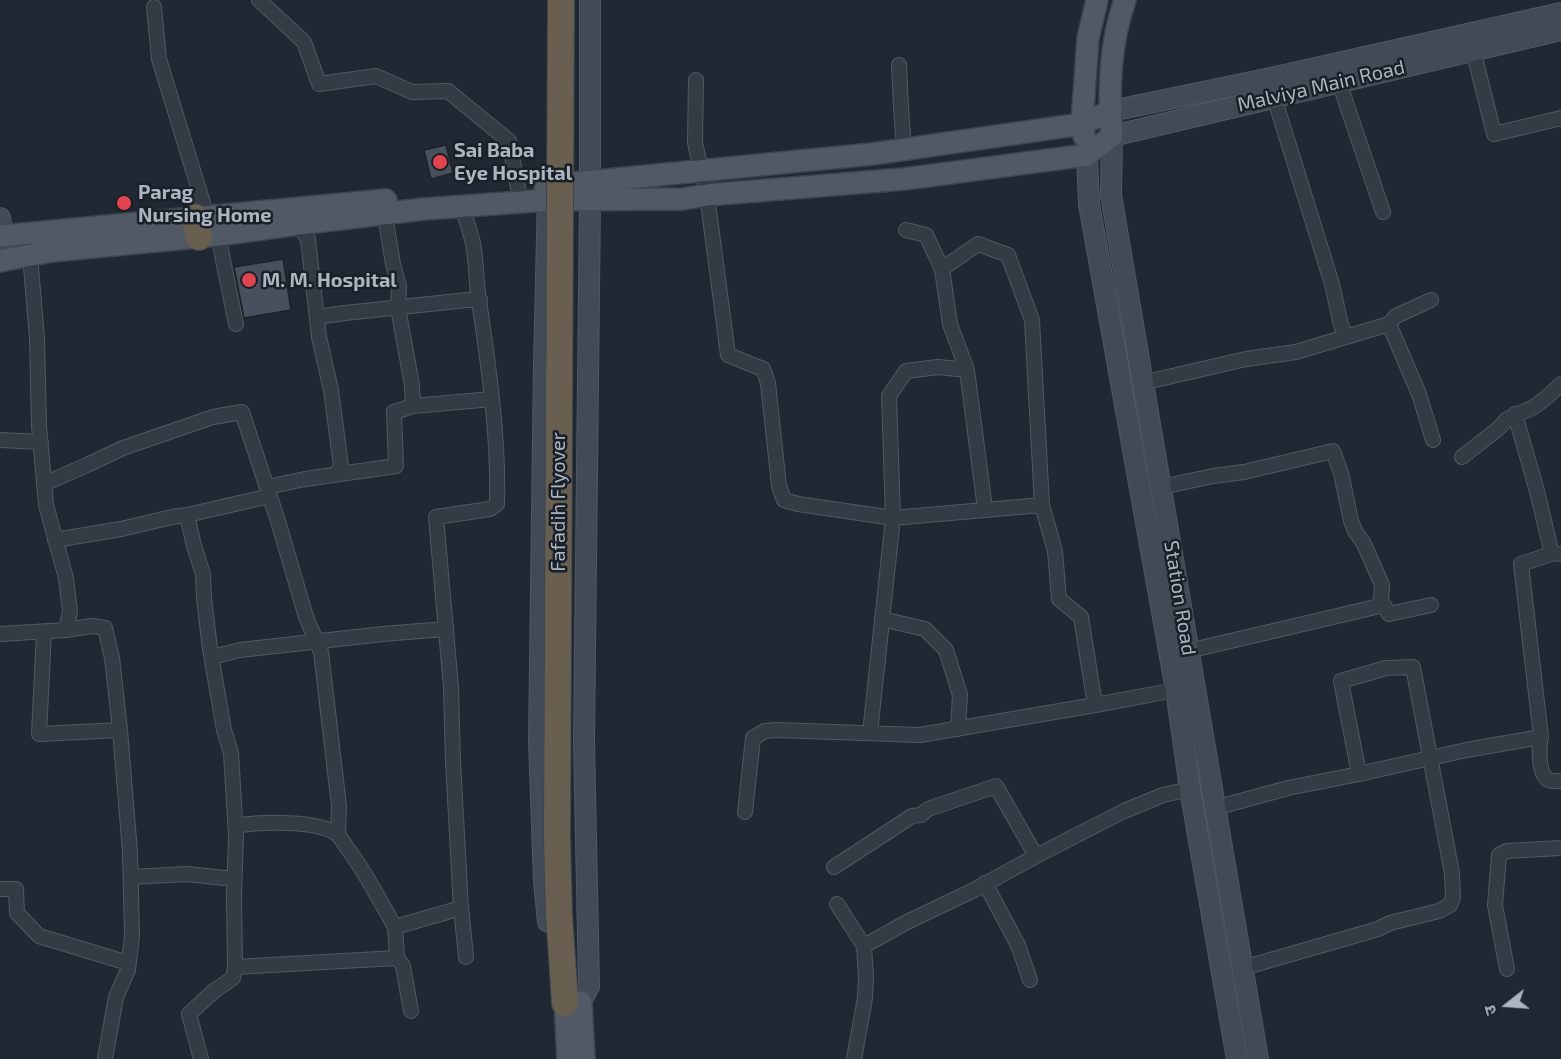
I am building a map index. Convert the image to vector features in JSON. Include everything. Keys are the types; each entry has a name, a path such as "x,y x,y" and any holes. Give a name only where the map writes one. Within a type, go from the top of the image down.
{"highway":[{"name":"Fafadih Flyover","path":"561,0 557,837 559,915 571,971"},
{"name":"Fafadih Flyover","path":"573,1003 571,971 575,914 578,0"}],"main road":[{"path":"590,191 682,199 904,179 1087,155 1082,124 1088,38 1098,0"},
{"path":"1112,136 1111,70 1119,17 1125,0"},
{"path":"1,229 298,224 424,209 462,207 548,193 590,191 701,171 872,154 1082,124 1111,111"},
{"name":"Malviya Main Road","path":"1087,155 1112,136"},
{"path":"4,260 205,226 518,188 548,193"},
{"path":"568,1059 573,1003"},
{"path":"573,1003 584,1059"}],"street":[{"path":"259,0 304,42 319,84 376,76 412,92 448,91 508,141 518,188"},
{"path":"549,0 540,752 544,882 554,984 573,1003 589,986 584,741 590,0"},
{"path":"154,7 159,59 205,226 236,324"},
{"path":"1111,111 1308,69 1422,53 1561,13"},
{"name":"Malviya Main Road","path":"1112,136 1339,82 1422,53 1473,50 1561,30"},
{"path":"1473,50 1494,134 1561,118"},
{"path":"899,65 904,149"},
{"path":"1308,69 1313,88"},
{"path":"696,80 695,143 707,195 728,355 763,369 768,383 779,486 784,500 893,518 1042,505"},
{"path":"1339,82 1383,212"},
{"path":"1274,97 1346,336"},
{"name":"Station Road","path":"1112,136 1111,195 1258,1059"},
{"name":"Station Road","path":"1087,155 1089,204 1176,690 1237,1059"},
{"path":"462,207 473,244 486,340 497,477 497,504 490,508 436,517 451,687 461,908 466,957"},
{"path":"385,215 399,286 398,308 412,385 412,406"},
{"path":"298,224 308,239 319,337 331,390 340,466 335,475"},
{"path":"1,229 4,260"},
{"path":"906,230 926,236 942,269 950,324 967,370 985,509"},
{"path":"942,269 978,244 1008,255 1032,320 1042,505 1055,551 1059,598 1081,617 1095,705"},
{"path":"30,255 46,505 66,578 70,611 66,630"},
{"path":"317,317 480,300"},
{"path":"1142,383 1246,358 1296,352 1389,324 1396,316 1431,300"},
{"path":"1389,324 1419,394 1433,440"},
{"path":"870,733 893,518 889,396 906,371 938,367 967,370"},
{"path":"1462,457 1507,419 1534,407 1561,384"},
{"path":"56,540 121,529 244,501 304,479 396,466 394,412 412,406 492,399"},
{"path":"44,484 123,448 213,417 242,412 306,617 321,652 339,806 338,835"},
{"path":"1515,414 1537,490 1551,550 1558,554"},
{"path":"0,440 41,442"},
{"path":"1162,487 1244,472 1333,451 1341,473 1351,521 1364,543 1382,585 1381,600 1389,614 1431,605"},
{"path":"187,515 203,574 212,657 224,730 231,753 235,826 235,967 233,978 214,991 189,1014 201,1059"},
{"path":"1558,554 1521,564 1541,737 1539,751 1542,770 1549,781 1561,782"},
{"path":"1188,651 1384,605"},
{"path":"882,619 925,628 946,650 960,695 958,729"},
{"path":"0,634 44,632 92,626 105,628 112,658 120,730 131,877 132,936 128,970 116,997 105,1059"},
{"path":"212,657 240,650 445,629"},
{"path":"44,632 39,734 120,730"},
{"path":"1243,968 1378,929 1390,923 1439,911 1450,905 1453,898 1452,873 1413,667 1386,668 1341,681 1359,774"},
{"path":"745,812 753,738 765,731 920,735 1176,690"},
{"path":"1215,808 1288,788 1430,757 1541,737"},
{"path":"834,867 912,816 921,815 928,809 996,786 1036,856"},
{"path":"864,946 1124,811 1163,795 1191,789"},
{"path":"235,826 296,824 314,826 338,835 361,865 395,927 397,958 403,966 411,1011"},
{"path":"1507,969 1495,905 1499,855 1507,851 1561,848"},
{"path":"131,877 187,874 234,879"},
{"path":"985,883 1018,945 1030,980"},
{"path":"0,889 16,889 17,914 39,936 129,963"},
{"path":"837,904 864,946 865,998 854,1059"},
{"path":"395,927 461,908"},
{"path":"235,967 397,958"}],"building":[{"path":"446,145 453,173 431,179 424,150"},
{"path":"130,194 133,208 118,211 115,197"},
{"path":"283,259 291,310 244,318 234,267"}],"place":[{"name":"Sai Baba Eye Hospital","path":"440,162"},
{"name":"Parag Nursing Home","path":"124,203"},
{"name":"M. M. Hospital","path":"249,280"}]}
